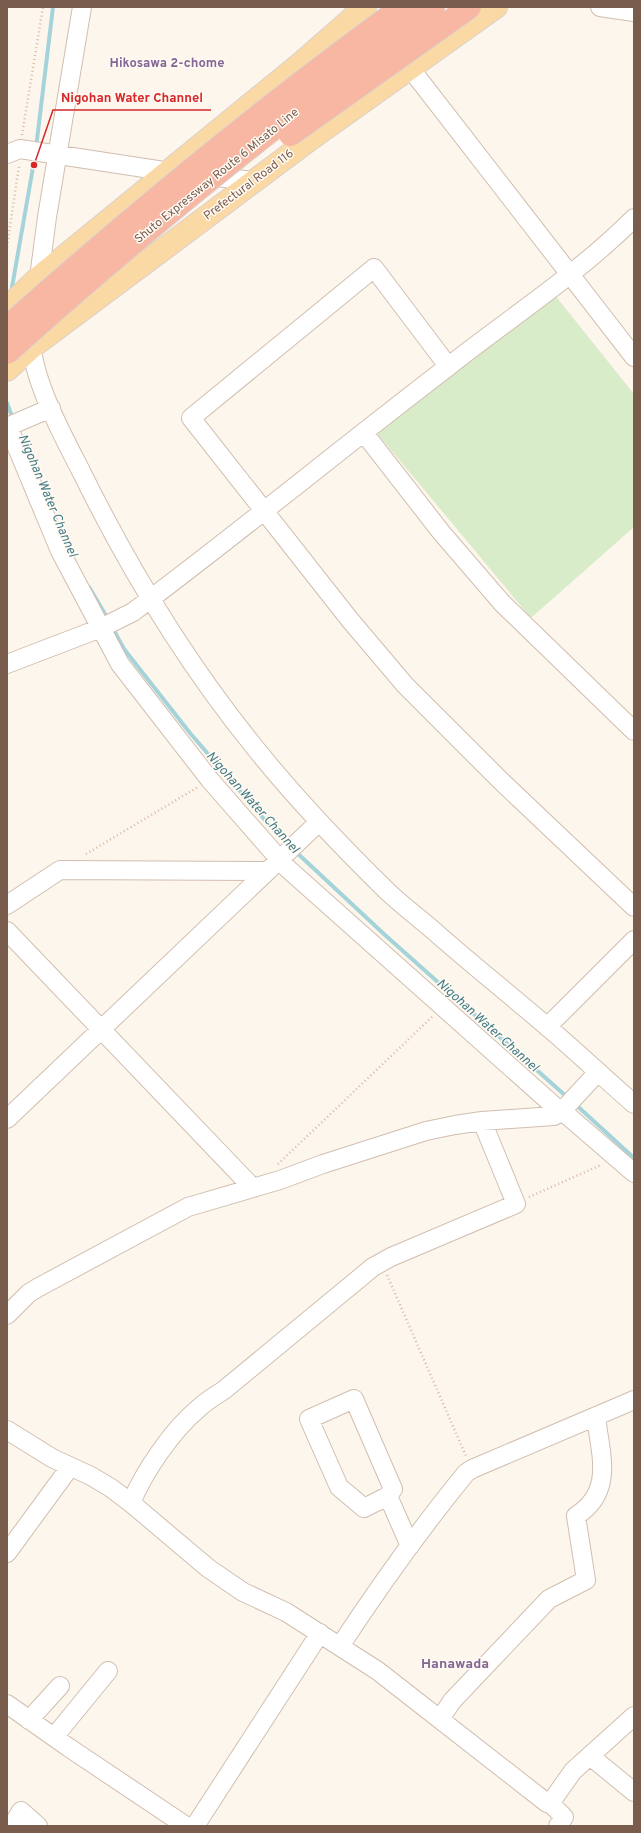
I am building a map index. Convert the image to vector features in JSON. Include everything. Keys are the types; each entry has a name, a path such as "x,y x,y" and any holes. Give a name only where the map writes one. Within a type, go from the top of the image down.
{"highway":[{"name":"Shuto Expressway Route 6 Misato Line","path":"7,328 52,287 200,163 334,56 402,7"},
{"name":"Shuto Expressway Route 6 Misato Line","path":"7,353 98,272 292,114 434,7"},
{"path":"98,272 166,227 310,120 470,7"}],"main road":[{"path":"7,308 39,277 301,63 365,7"},
{"name":"Prefectural Road 116","path":"7,370 31,348 312,138 496,7"}],"street":[{"path":"82,7 57,156 39,277 31,348 35,366 51,408 95,500 124,554 151,599 218,701 256,750 319,822 390,894 547,1027 592,1078 634,1104"},
{"path":"600,7 634,12"},
{"path":"225,125 278,129 292,122 383,56 392,56 410,68 634,358"},
{"path":"13,152 57,156 168,172 256,181"},
{"path":"7,664 101,628 127,615 151,599 448,366 570,275 634,218"},
{"path":"448,366 374,268 191,418 350,620 405,685 500,781 634,907"},
{"path":"51,408 8,426 60,551 120,664 210,780 272,866 442,1007 561,1112 618,1158 634,1173"},
{"path":"364,433 441,532 502,603 634,731"},
{"path":"7,1119 319,822"},
{"path":"7,905 60,870 272,866"},
{"path":"7,931 253,1188"},
{"path":"547,1027 634,940"},
{"path":"7,1315 29,1293 188,1207 253,1188 408,1136 455,1124 554,1116 561,1112 592,1078"},
{"path":"132,1503 140,1482 170,1440 198,1408 224,1390 381,1262 516,1204 482,1121"},
{"path":"354,1399 393,1490 388,1496 364,1508 339,1487 309,1419 354,1399"},
{"path":"340,1646 378,1588 429,1518 466,1473 472,1469 596,1416 634,1402"},
{"path":"440,1719 452,1701 549,1600 586,1580 576,1516 589,1505 601,1486 603,1471 596,1416"},
{"path":"7,1430 52,1458 91,1476 132,1503 208,1568 242,1592 286,1612 378,1671 547,1803 550,1803 564,1817 558,1826"},
{"path":"7,1553 70,1467"},
{"path":"388,1496 410,1546"},
{"path":"195,1826 320,1634"},
{"path":"54,1737 108,1671"},
{"path":"29,1720 60,1686"},
{"path":"7,1704 186,1826"},
{"path":"550,1803 573,1772 634,1716"},
{"path":"590,1756 634,1792"},
{"path":"12,1826 21,1811 38,1826"}],"path":[{"path":"7,247 18,171 13,152 43,7"},
{"path":"60,870 210,780"},
{"path":"276,1166 442,1007"},
{"path":"516,1202 618,1158"},
{"path":"381,1262 472,1469"}],"green space":[{"path":"554,294 634,394 634,527 531,618 376,432"}],"waterway":[{"name":"Nigohan Water Channel","path":"36,148 53,7"},
{"name":"Nigohan Water Channel","path":"11,293 35,156"},
{"name":"Nigohan Water Channel","path":"7,403 13,419"},
{"name":"Nigohan Water Channel","path":"89,587 108,619"},
{"name":"Nigohan Water Channel","path":"112,627 124,649 190,733 277,834 289,845"},
{"name":"Nigohan Water Channel","path":"295,851 385,935 567,1097"},
{"name":"Nigohan Water Channel","path":"574,1103 634,1158"}],"place":[{"name":"Nigohan Water Channel","path":"34,165"}],"district":[{"name":"Hikosawa 2-chome","path":"167,64"},
{"name":"Hanawada","path":"455,1664"}]}
